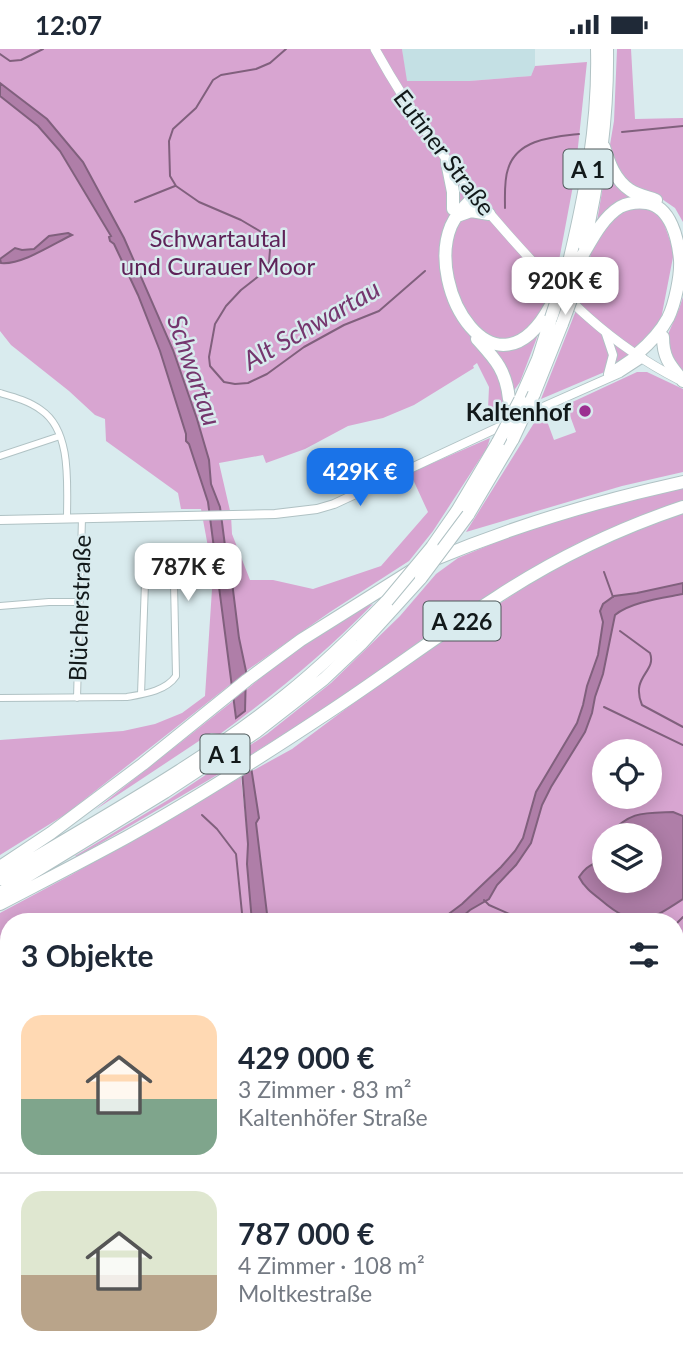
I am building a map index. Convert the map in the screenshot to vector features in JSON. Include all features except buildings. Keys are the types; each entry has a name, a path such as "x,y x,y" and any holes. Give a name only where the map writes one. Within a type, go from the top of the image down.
{"highway":[{"name":"A 1","path":"0,879 165,779 254,720 317,670 352,637 463,513 498,442 515,399 538,359 554,316 572,297 573,263 595,119 597,49"},
{"name":"A 1","path":"573,263 593,207 602,140 607,49"},
{"path":"602,140 610,166 620,180 630,190 658,201 666,208 680,234 683,251"},
{"path":"447,162 455,212 447,248 448,277 453,296 461,315 478,335 499,345 517,343 542,322 554,316 573,263 620,207 645,203 655,205 663,211 675,235 680,260 679,278 669,316 656,338 640,356"},
{"path":"473,194 455,212 447,229 443,249 444,275 456,312 490,353 515,399"},
{"path":"455,212 489,214"},
{"path":"640,356 654,349 663,337 683,281"},
{"name":"A 1","path":"0,893 231,750 324,679 361,644 421,577 513,439 534,394 554,316"},
{"path":"663,337 663,351 667,360 683,381"},
{"name":"A 226","path":"0,867 51,834 301,640 422,565 539,520 683,482"},
{"name":"A 226","path":"0,904 127,837 236,772 544,568 619,531 683,507"}],"main road":[{"name":"Eutiner Straße","path":"374,49 418,122 447,162 489,214 566,298 606,334 683,381"}],"street":[{"path":"606,334 613,355 608,374"},
{"path":"596,384 640,356"},
{"path":"0,520 300,512 334,504 620,373 640,356"},
{"path":"0,393 41,410 55,425 64,450 67,469 67,519"},
{"path":"0,456 60,436"},
{"name":"Blücherstraße","path":"77,698 82,518"},
{"path":"0,698 127,697 141,694 168,685 176,676 174,583 171,578 149,577 145,583 141,694"},
{"path":"0,606 79,603"}],"shaded area":[{"path":"402,49 535,49 535,66 531,76 469,81 406,81"},
{"path":"0,83 47,119 83,162 124,238 173,350 197,419 209,460 211,484 220,507 246,671 245,711 236,718 208,502 186,441 160,351 138,295 114,244 110,241 111,236 60,151 38,126 0,96"},
{"path":"68,233 72,235 37,253 18,261 1,263 0,259 15,248 34,249 49,236"},
{"path":"683,583 683,594 638,604 615,615 603,674 585,732 542,805 531,843 489,899 466,913 450,913 501,867 523,838 536,792 577,723 598,655 603,622 600,611 603,604 614,596"},
{"path":"249,754 259,818 256,823 267,913 251,913 241,759"},
{"path":"673,812 683,816 683,899 660,913 618,913 592,893 662,893 662,823 621,823 638,815"},
{"path":"592,865 592,893 579,877"}],"green space":[{"name":"Schwartautal und Curauer Moor","path":"0,49 402,49 407,81 469,81 531,76 535,66 587,62 575,175 554,287 520,382 503,406 499,421 488,409 489,387 477,363 474,368 414,405 383,418 348,426 305,449 266,463 263,455 219,463 231,515 232,534 250,580 273,580 313,589 381,566 428,512 410,473 490,438 487,448 433,531 409,561 246,671 244,665 231,684 66,814 0,855 0,740 123,731 155,724 182,713 205,696 213,574 201,509 181,509 178,493 106,441 105,419 95,415 11,345 0,331"},
{"path":"617,49 631,49 635,119 683,118 683,222 675,208 659,197 651,209 661,215 674,252 661,319 651,338 614,368 541,399 579,303 593,245 614,121"},
{"path":"683,297 683,371 669,361 665,341"},
{"path":"637,372 647,372 683,389 683,472 622,486 466,532 534,423 538,410 544,413 554,440 576,432 566,405"},
{"path":"683,487 683,501 576,544 516,578 434,631 343,697 241,761 75,856 168,800 267,734 331,683 400,616 436,574 458,558 511,536 612,504"},
{"path":"683,513 683,816 673,812 620,823 592,823 592,865 587,867 583,885 616,913 267,913 252,771 292,749 394,673 543,575 613,539"},
{"path":"373,604 299,672 220,734 211,733 95,810 233,701 236,717 245,711 245,691 304,642 350,611"},
{"path":"241,777 251,913 0,913"},
{"path":"683,899 683,913 653,913 664,912"}],"waterway":[{"name":"Alt Schwartau","path":"0,54 10,61 21,60 43,49"},
{"name":"Alt Schwartau","path":"286,49 270,63 256,69 221,75 213,80 196,108 173,129 169,141 170,176 176,186 199,202 241,220 263,233 270,250 269,262 264,272 241,290 226,306 215,324 210,366 224,382 248,383 267,374 304,347 344,325 379,311 425,271"},
{"name":"Alt Schwartau","path":"622,132 683,126"},
{"name":"Alt Schwartau","path":"505,208 507,173 519,151 537,141 579,134"},
{"path":"135,202 175,186"},
{"path":"604,572 613,597"},
{"path":"620,631 650,653 650,665 639,687 642,705 683,727"},
{"path":"604,707 683,745"},
{"path":"202,815 217,829 236,854 242,913"},
{"path":"484,900 507,913"}],"place":[{"name":"Kaltenhof","path":"585,411"}],"water label":[{"name":"Schwartau","path":"195,370"}]}
